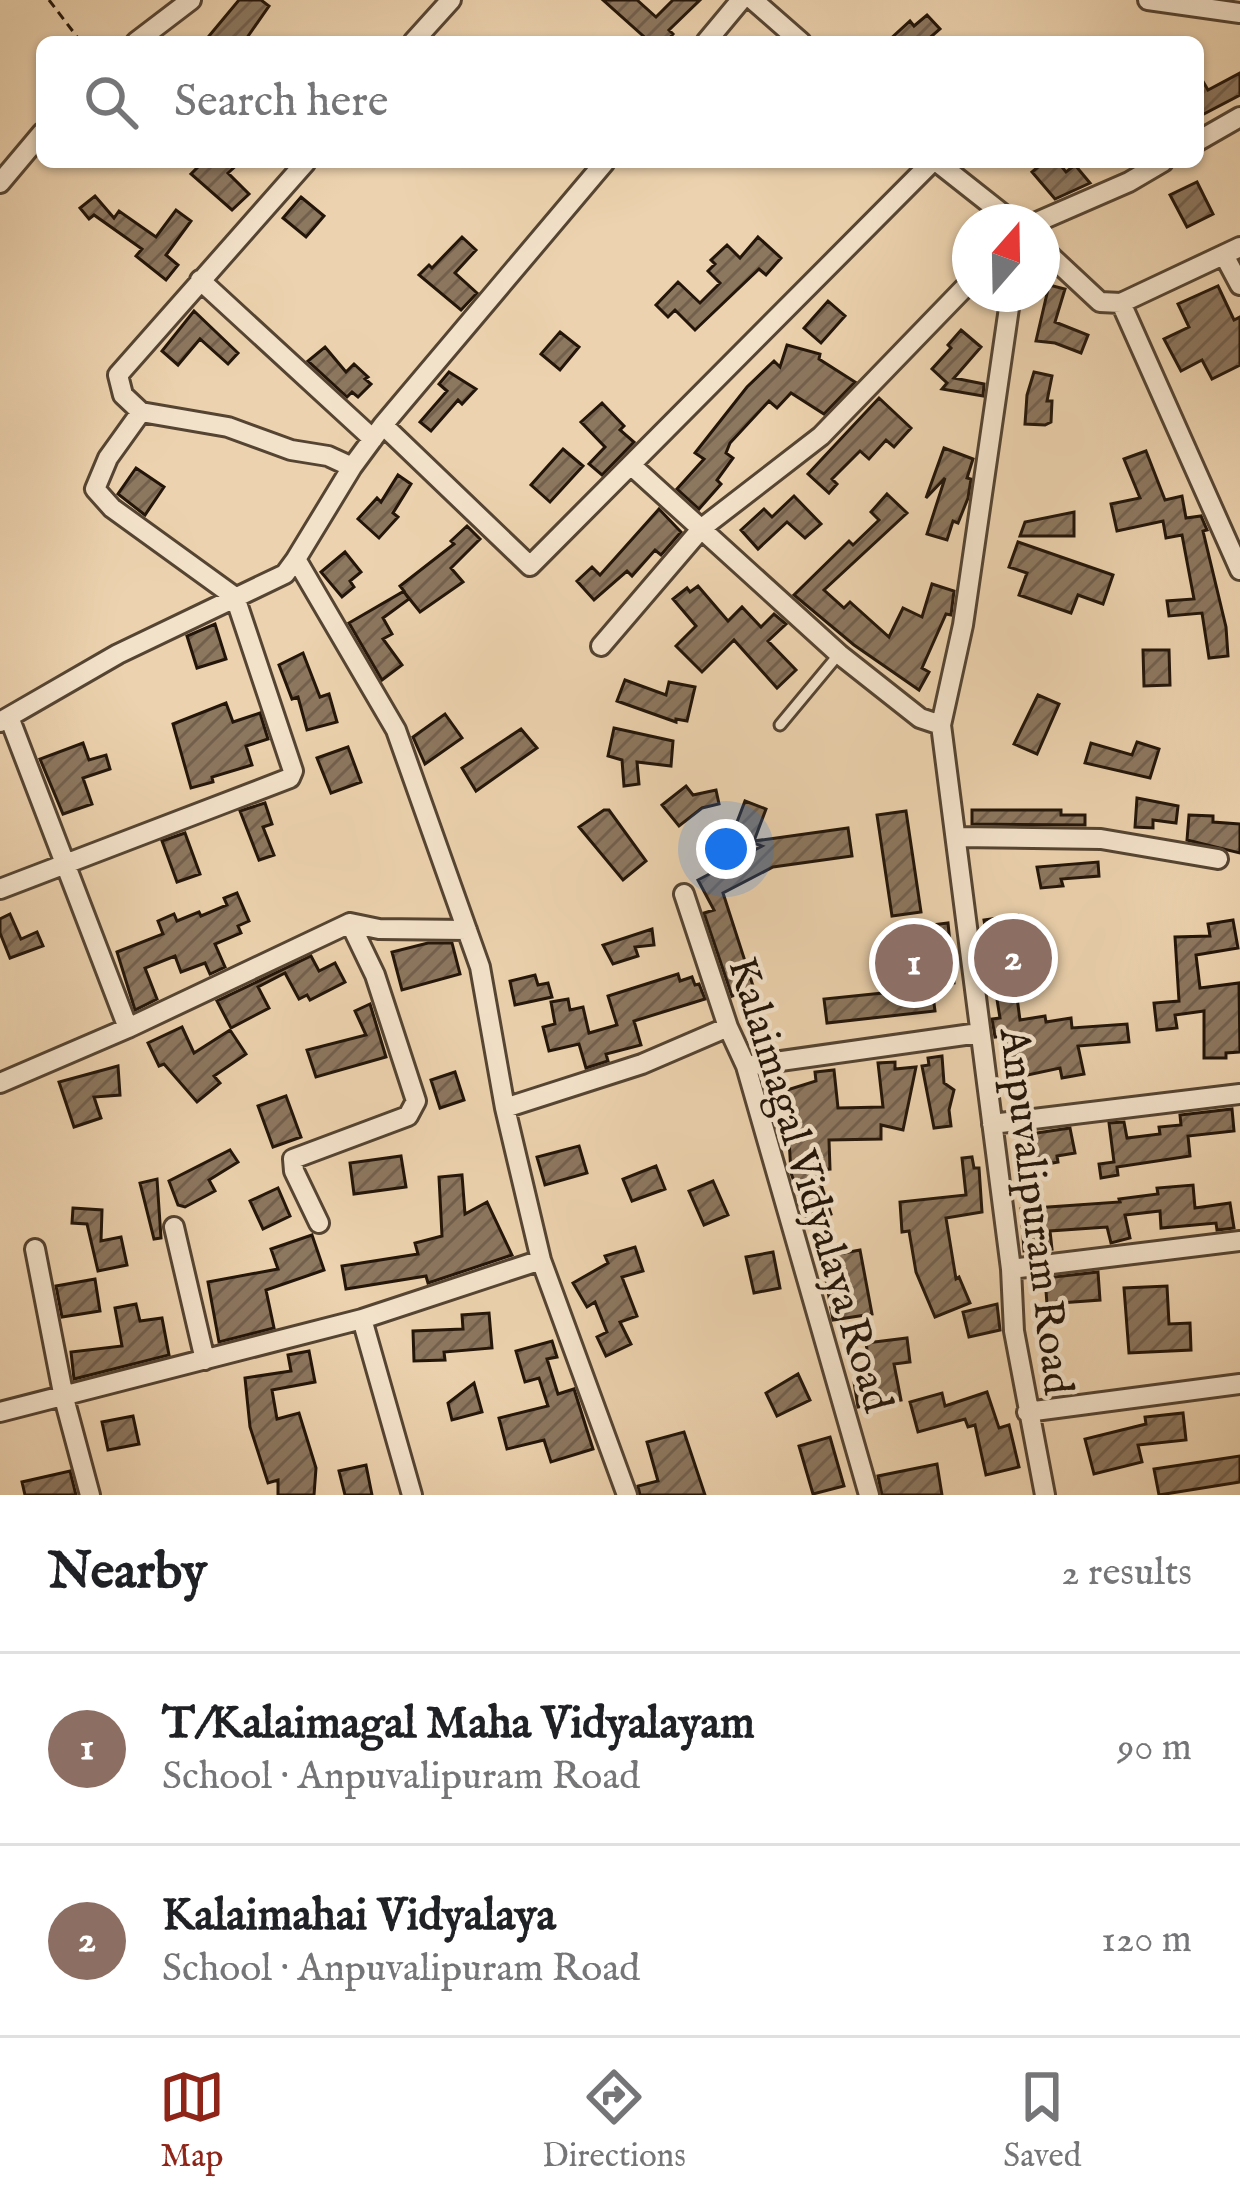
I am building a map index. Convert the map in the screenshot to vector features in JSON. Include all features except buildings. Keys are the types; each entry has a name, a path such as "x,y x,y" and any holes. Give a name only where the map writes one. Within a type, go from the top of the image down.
{"street":[{"path":"144,36 191,0"},
{"path":"418,36 451,0"},
{"path":"711,36 741,0"},
{"path":"753,0 794,36"},
{"path":"1148,0 1240,13"},
{"path":"1204,137 1240,116"},
{"path":"4,168 36,139"},
{"path":"301,168 118,375 123,395 141,412 228,427 352,467"},
{"path":"128,1028 4,720 118,654 285,574 378,432 600,168"},
{"path":"200,280 530,566 928,168"},
{"path":"942,168 989,204"},
{"path":"1060,212 1153,168"},
{"path":"1060,265 1100,302 1121,303 1232,251 1240,285"},
{"path":"601,646 702,528 821,436 952,301"},
{"path":"1121,303 1240,570"},
{"name":"Anpuvalipuram Road","path":"1008,312 963,625 941,724 1011,1269 1014,1331 1045,1495"},
{"path":"0,889 290,778 293,764 235,597 112,508 95,490 108,458 141,412"},
{"path":"632,466 839,654 920,718 941,724"},
{"path":"296,560 396,730 480,968 505,1108 541,1260 627,1495"},
{"path":"958,837 1101,839 1218,859"},
{"name":"Kalaimagal Vidyalaya Road","path":"684,895 728,1027 746,1066 869,1495"},
{"path":"0,1083 350,923 380,929 466,930"},
{"path":"319,1223 293,1159 408,1116 416,1107 375,975 350,923"},
{"path":"505,1108 642,1064 728,1027"},
{"path":"746,1066 979,1034"},
{"path":"992,1124 1240,1094"},
{"path":"174,1227 205,1360"},
{"path":"1011,1269 1240,1240"},
{"path":"34,1249 64,1398 90,1495"},
{"path":"0,1412 362,1319 541,1260"},
{"path":"362,1319 412,1495"},
{"path":"1027,1412 1240,1384"}],"lane":[{"path":"779,725 839,654"}],"path":[{"path":"49,0 76,36"}],"place":[{"name":"Kalaimahai Vidyalaya","path":"1013,958"},
{"name":"T/Kalaimagal Maha Vidyalayam","path":"914,963"}]}
